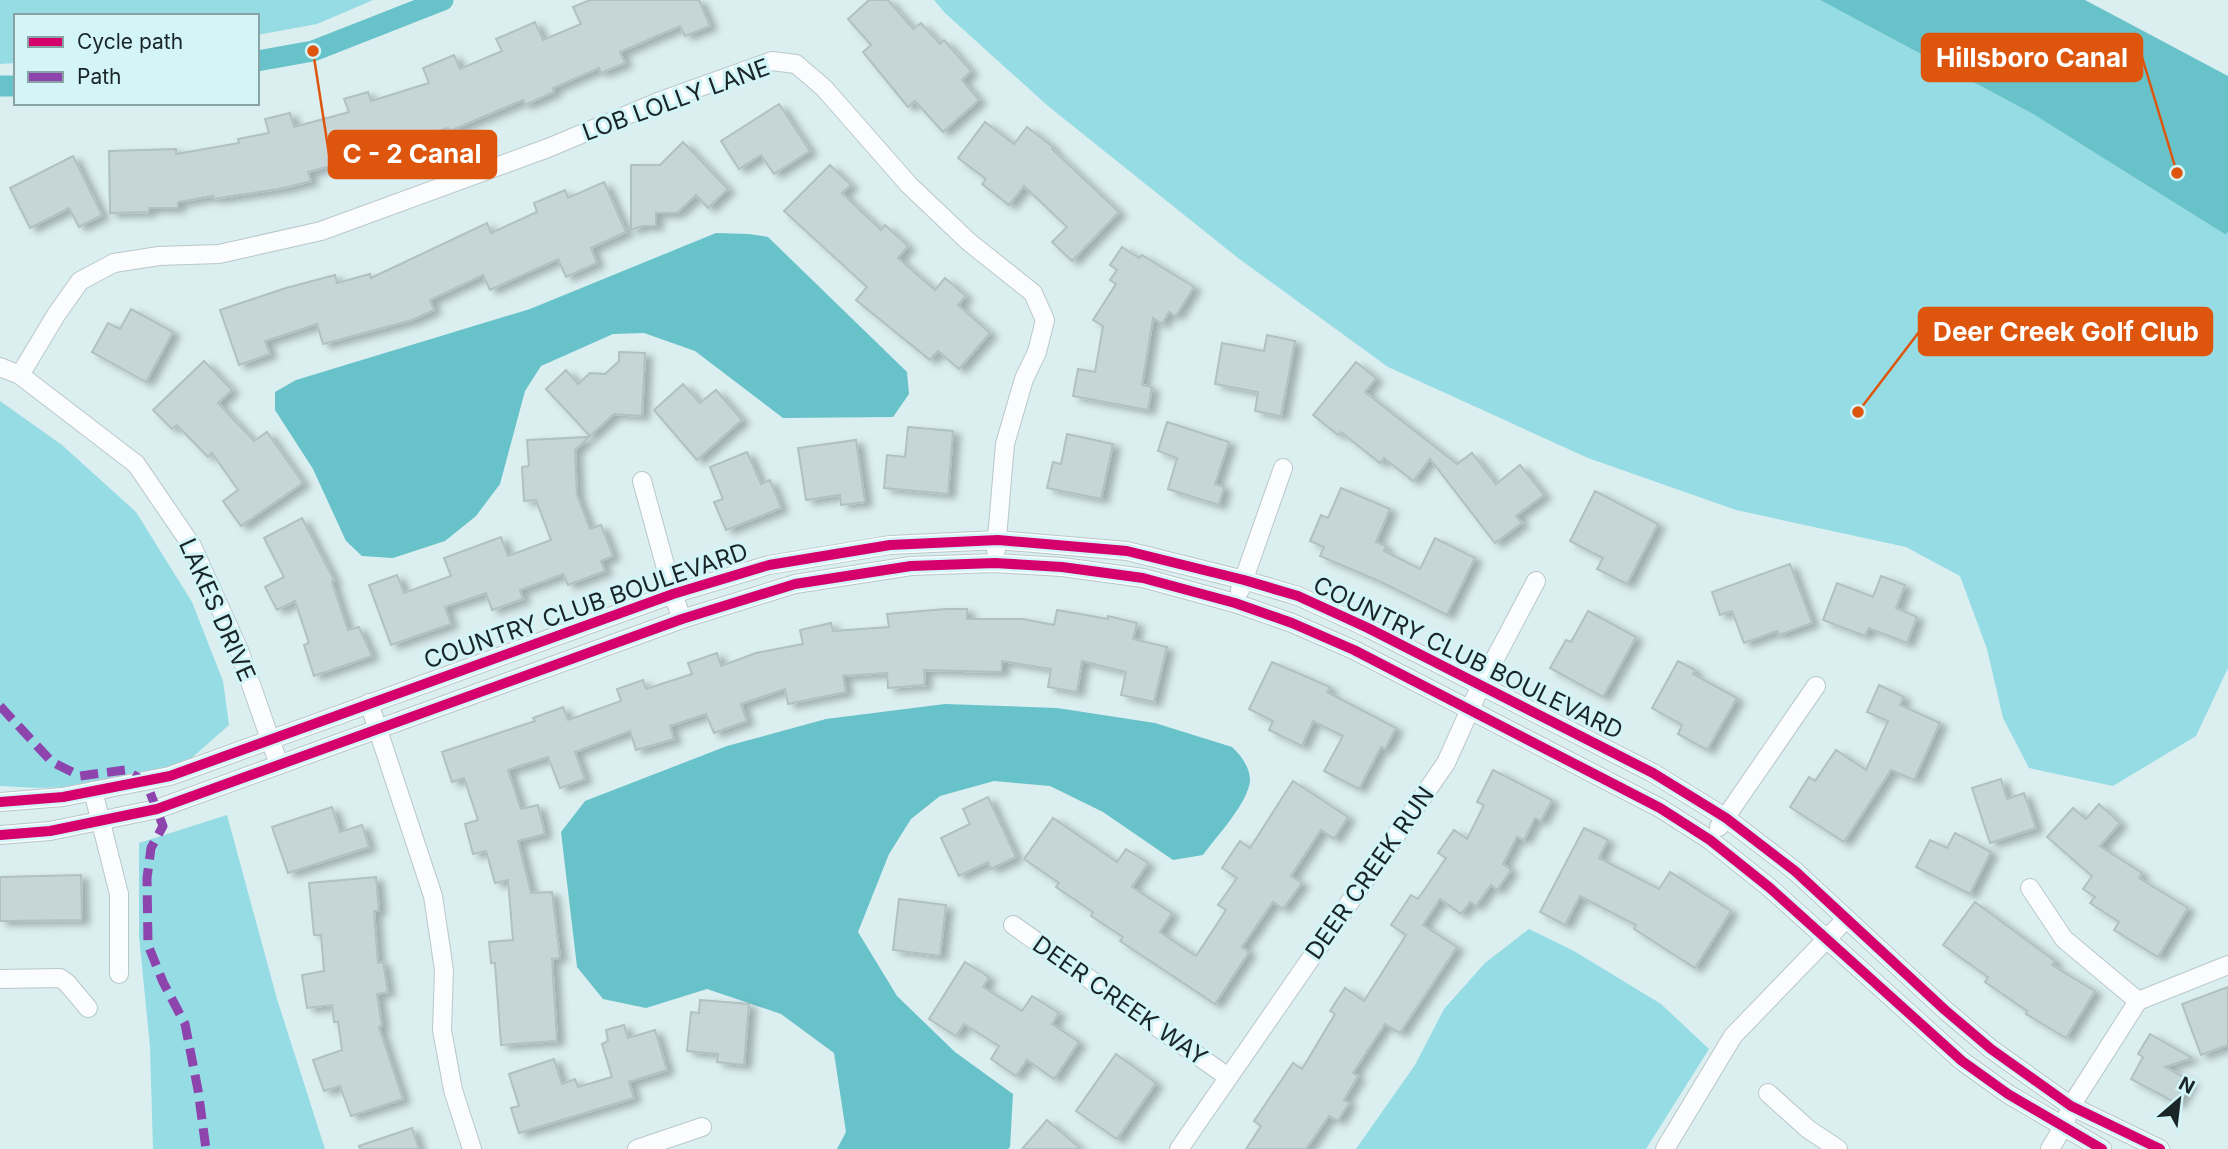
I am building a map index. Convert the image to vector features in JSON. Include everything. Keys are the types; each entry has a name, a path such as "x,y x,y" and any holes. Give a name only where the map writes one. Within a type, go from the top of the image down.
{"street":[{"name":"LOB LOLLY LANE","path":"20,375 80,281 114,263 159,256 219,254 320,231 548,148 658,102 772,61 796,64 824,88 909,185 970,242 1033,293 1045,320 1037,352 1024,379 1005,444 995,563"},
{"name":"LAKES DRIVE","path":"0,367 20,375 136,464 192,546 239,650 279,765"},
{"path":"1235,603 1283,468"},
{"path":"642,481 682,619"},
{"name":"COUNTRY CLUB BOULEVARD","path":"0,802 63,797 170,776 673,594 769,565 890,545 998,540 1082,545 1127,551 1244,580 1310,601 1653,773 1726,818 1795,871 1991,1049 2071,1105 2160,1149"},
{"name":"COUNTRY CLUB BOULEVARD","path":"0,835 50,831 157,809 682,619 795,584 911,566 995,563 1062,567 1143,578 1235,603 1292,623 1354,650 1660,808 1710,840 1770,888 1962,1061 2008,1094 2102,1149"},
{"name":"DEER CREEK RUN","path":"1179,1149 1446,763 1480,687 1535,581"},
{"path":"1710,840 1816,685"},
{"path":"369,703 433,896 444,970 442,1030 453,1090 472,1149"},
{"path":"93,791 119,894 119,974"},
{"path":"2030,888 2063,939 2138,1001"},
{"path":"1665,1149 1733,1037 1846,919"},
{"name":"DEER CREEK WAY","path":"1013,925 1228,1077"},
{"path":"2050,1149 2063,1127 2071,1105 2138,1001 2228,965"},
{"path":"0,979 60,978 88,1007"},
{"path":"1768,1094 1808,1129 1838,1149"},
{"path":"637,1149 702,1126"}],"shaded area":[{"path":"0,0 373,0 317,24 259,35 259,14 14,14 14,63 0,64"},
{"path":"934,0 1820,0 2033,114 2226,235 2228,231 2228,668 2196,736 2113,786 2029,768 2003,718 1987,649 1960,576 1906,547 1736,510 1588,458 1388,367 1238,258 1048,106"},
{"path":"1820,0 2085,0 2228,76 2226,235 2033,114"},
{"path":"716,233 768,237 907,372 909,394 893,417 783,418 695,351 644,333 613,334 541,366 525,391 500,484 476,516 445,541 393,558 362,556 346,541 313,469 275,410 275,392 296,380 530,309"},
{"path":"0,401 62,445 136,512 192,602 223,681 229,725 187,762 117,785 40,788 0,786"},
{"path":"945,704 1057,708 1155,723 1232,747 1248,770 1248,789 1238,809 1203,855 1173,860 1103,812 1050,786 994,781 940,796 911,819 889,854 858,932 897,996 955,1052 1013,1094 1010,1147 837,1149 846,1132 834,1053 781,1014 707,989 646,1008 603,999 577,967 561,832 585,801 727,746 826,719"},
{"path":"227,815 277,999 325,1149 153,1149 150,1047 139,936 139,843"},
{"path":"1529,929 1574,951 1661,1004 1709,1049 1646,1149 1356,1149 1415,1065 1444,1009 1485,963"}],"building":[{"path":"590,0 699,0 710,26 685,36 680,26 620,52 625,63 601,73 599,68 553,88 554,92 525,105 523,100 450,131 448,128 395,145 398,153 366,164 364,157 308,172 311,181 284,188 178,202 178,208 149,208 149,212 110,213 109,151 176,149 176,154 239,143 238,139 269,133 265,119 290,113 294,127 349,112 344,99 368,92 371,101 429,83 423,68 454,55 460,69 502,51 496,39 535,22 543,40 581,24 573,7"},
{"path":"869,0 888,0 913,29 921,23 940,44 944,40 971,71 962,80 979,100 943,132 915,101 908,107 863,52 871,45 848,19"},
{"path":"779,104 810,151 774,174 761,155 739,169 721,141"},
{"path":"985,122 1014,144 1027,127 1053,147 1052,149 1119,212 1072,261 1052,242 1067,227 1024,186 1009,205 982,184 986,179 958,158"},
{"path":"683,142 728,189 708,208 696,195 677,213 656,213 656,226 642,226 631,230 631,165 660,165"},
{"path":"73,156 102,215 79,227 69,208 30,228 10,188"},
{"path":"830,165 851,185 842,193 881,230 885,225 908,246 898,258 935,290 945,278 966,296 958,305 990,333 959,369 938,351 930,360 856,300 867,287 784,211"},
{"path":"604,182 626,232 591,248 597,263 566,277 558,259 490,290 483,275 430,300 434,310 412,320 323,344 317,324 265,341 270,354 239,365 220,310 335,275 337,283 370,274 371,278 487,223 491,233 537,212 534,203 565,190 568,198"},
{"path":"1122,247 1139,258 1142,255 1194,287 1176,316 1169,312 1162,324 1153,318 1142,385 1152,387 1148,410 1073,396 1078,369 1095,372 1103,326 1093,320 1116,284 1110,280 1117,270 1110,265"},
{"path":"131,309 173,332 146,382 92,352 108,323 120,329"},
{"path":"1267,335 1295,341 1281,416 1255,411 1258,392 1215,384 1222,343 1264,351"},
{"path":"619,352 645,353 642,416 614,414 590,436 546,389 566,370 578,384 590,373 605,374 619,361"},
{"path":"204,361 232,390 218,403 254,441 267,432 303,483 241,526 223,501 238,490 212,453 208,457 177,425 172,429 153,410"},
{"path":"1356,362 1376,378 1365,392 1457,464 1472,453 1496,484 1520,465 1544,495 1516,516 1522,523 1495,543 1430,459 1413,481 1384,458 1380,463 1341,432 1338,435 1313,415"},
{"path":"683,384 700,403 716,390 742,420 697,460 654,410"},
{"path":"1167,422 1229,442 1215,484 1224,487 1219,505 1168,489 1177,458 1158,451"},
{"path":"908,427 953,431 948,494 884,488 887,455 905,457"},
{"path":"1067,434 1113,444 1101,499 1047,488 1053,462 1061,464"},
{"path":"589,437 575,450 577,495 590,529 601,525 613,556 601,561 605,571 568,585 563,574 520,590 523,599 492,610 486,593 445,607 451,624 391,645 369,585 397,575 404,593 451,576 444,558 501,537 508,556 551,540 536,500 524,501 522,467 529,466 527,440"},
{"path":"856,440 865,502 841,505 840,495 806,500 798,448"},
{"path":"747,452 761,484 770,480 781,508 726,530 714,502 723,499 710,467"},
{"path":"1341,488 1390,509 1376,542 1386,546 1384,551 1420,569 1435,538 1475,558 1447,615 1379,581 1320,556 1324,547 1310,541 1321,515 1328,518"},
{"path":"1595,491 1658,524 1627,584 1597,569 1603,558 1570,541"},
{"path":"302,518 334,580 332,582 348,630 359,627 372,656 314,676 304,645 309,643 295,601 277,610 265,587 284,577 264,538"},
{"path":"1790,564 1812,623 1779,635 1777,631 1744,643 1732,611 1720,615 1712,592"},
{"path":"1881,576 1905,585 1896,608 1917,617 1907,643 1869,628 1865,636 1823,620 1837,583 1873,597"},
{"path":"967,609 967,619 1023,619 1054,625 1057,610 1108,619 1108,616 1137,623 1133,639 1167,647 1154,702 1121,695 1126,672 1082,661 1077,692 1048,687 1051,669 1002,661 1002,672 924,670 925,685 888,688 887,673 843,676 846,692 788,704 785,689 741,704 747,721 714,733 706,714 670,726 674,739 636,750 630,731 575,752 585,779 560,788 548,757 508,770 521,809 538,805 545,834 518,841 531,893 552,892 560,958 552,959 557,1041 501,1045 495,963 491,963 489,942 513,940 508,880 495,883 486,851 473,854 465,824 478,820 464,778 452,782 442,752 535,721 533,718 563,707 568,720 621,701 617,689 643,680 646,689 692,674 688,663 717,653 721,666 756,653 803,644 800,630 831,623 833,631 889,627 887,614"},
{"path":"1588,611 1636,637 1603,697 1550,668 1566,640 1571,642"},
{"path":"1678,661 1695,670 1693,674 1737,698 1707,750 1678,734 1682,725 1652,708"},
{"path":"1272,662 1330,687 1327,692 1396,728 1385,749 1381,747 1359,789 1324,771 1343,736 1313,721 1302,746 1269,730 1273,721 1249,709"},
{"path":"1879,685 1904,697 1900,705 1940,723 1914,780 1891,770 1844,842 1790,807 1809,777 1815,781 1836,750 1866,770 1888,721 1867,712"},
{"path":"1493,770 1552,800 1541,821 1535,818 1524,840 1517,837 1503,864 1511,870 1497,890 1491,885 1476,906 1470,902 1461,914 1440,899 1423,925 1457,947 1400,1033 1385,1024 1353,1073 1358,1076 1344,1100 1349,1103 1338,1121 1329,1116 1306,1149 1246,1149 1261,1126 1254,1121 1293,1063 1302,1069 1335,1014 1330,1011 1345,988 1364,1001 1406,935 1391,925 1411,895 1418,899 1446,858 1438,853 1454,830 1467,839 1484,805 1477,802"},
{"path":"2001,779 2007,799 2024,793 2036,828 1990,843 1972,788"},
{"path":"1293,781 1348,817 1334,839 1321,830 1291,876 1302,883 1283,909 1273,902 1242,947 1249,952 1215,1004 1120,941 1123,937 1091,916 1093,912 1056,887 1059,883 1024,859 1053,818 1117,862 1126,849 1148,863 1132,887 1172,913 1160,932 1196,956 1226,910 1218,905 1237,878 1222,868 1240,841 1250,848"},
{"path":"988,797 1016,857 991,869 988,862 959,876 941,838 970,824 963,809"},
{"path":"2099,804 2120,823 2100,846 2142,873 2139,878 2188,908 2158,957 2114,930 2119,922 2090,903 2095,897 2083,889 2092,876 2047,837 2073,808 2086,819"},
{"path":"332,807 340,832 362,825 369,847 288,873 272,827"},
{"path":"1584,828 1608,840 1599,858 1659,889 1670,872 1731,911 1695,968 1634,929 1636,925 1580,896 1565,925 1540,912"},
{"path":"1955,833 1991,852 1970,894 1916,867 1930,840 1947,848"},
{"path":"81,875 82,920 0,921 0,877"},
{"path":"376,877 379,911 374,911 378,963 383,962 388,992 377,994 382,1026 379,1027 403,1099 351,1116 340,1086 324,1091 313,1060 342,1050 338,1022 334,1022 332,1005 307,1008 302,975 324,971 321,935 314,935 309,883"},
{"path":"899,899 946,905 940,956 893,950"},
{"path":"1975,902 2055,961 2052,965 2095,991 2066,1038 2026,1014 2027,1011 1985,982 1988,977 1943,945"},
{"path":"965,962 989,977 983,987 1022,1011 1032,996 1059,1013 1052,1024 1079,1042 1054,1079 1027,1060 1016,1076 991,1059 999,1046 964,1024 956,1036 929,1019"},
{"path":"2228,987 2228,1045 2201,1055 2182,1004"},
{"path":"700,1000 749,1004 744,1065 717,1062 718,1054 687,1051 691,1012 699,1013"},
{"path":"624,1025 628,1038 655,1030 667,1070 629,1082 634,1098 519,1133 511,1108 519,1106 509,1074 554,1059 562,1084 575,1079 578,1087 612,1077 602,1044 608,1041 606,1030"},
{"path":"2150,1034 2192,1058 2165,1067 2191,1081 2178,1104 2131,1079 2143,1057 2138,1054"},
{"path":"1116,1054 1156,1083 1117,1139 1076,1111"},
{"path":"1047,1120 1081,1149 1022,1149"},
{"path":"412,1128 419,1149 360,1149 359,1146"}],"waterway":[{"path":"259,61 313,51 443,0"},
{"path":"0,86 14,86"}],"marked path":[{"path":"0,706 52,762 80,776 125,770 146,782 163,826 151,848 147,878 148,945 163,982 185,1024 206,1149"}],"cycle path":[{"path":"0,802 63,797 170,776 673,594 769,565 890,545 998,540 1127,551 1298,596 1368,628 1653,773 1726,818 1795,871 1991,1049 2071,1106 2160,1149"},
{"path":"0,835 50,831 157,809 682,619 795,584 911,566 995,563 1062,567 1143,578 1235,603 1292,623 1354,650 1660,808 1710,840 1770,888 1962,1061 2008,1094 2102,1149"}],"place":[{"name":"C - 2 Canal","path":"313,51"},
{"name":"Hillsboro Canal","path":"2177,173"},
{"name":"Deer Creek Golf Club","path":"1858,412"}]}
